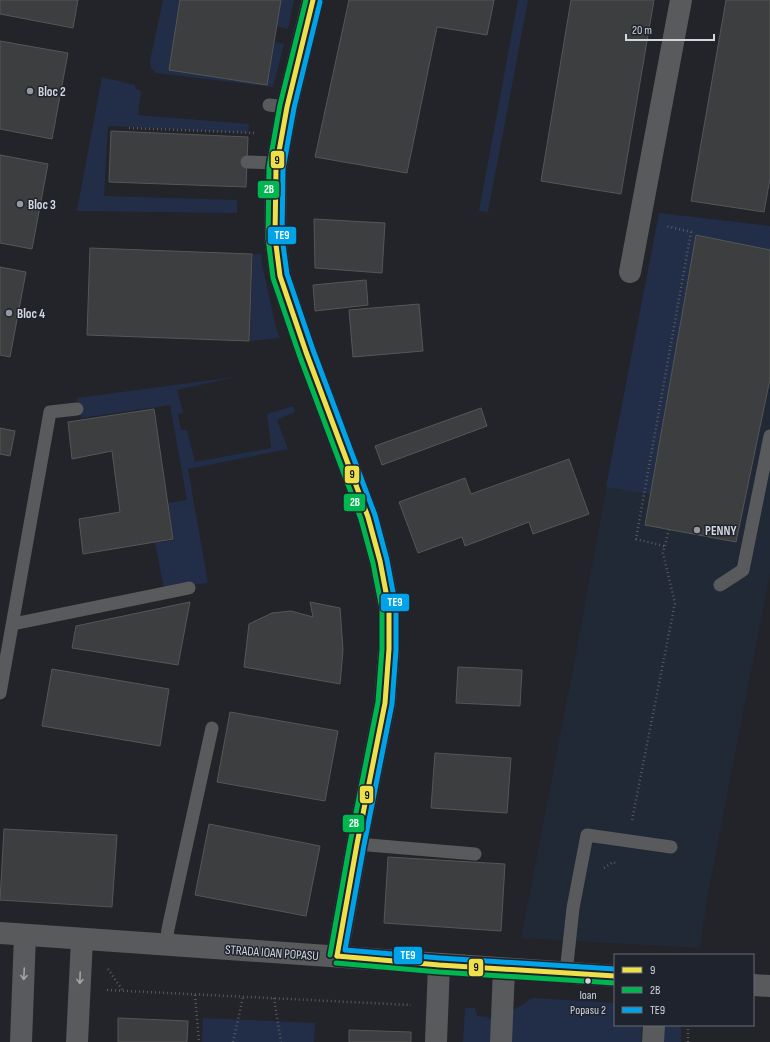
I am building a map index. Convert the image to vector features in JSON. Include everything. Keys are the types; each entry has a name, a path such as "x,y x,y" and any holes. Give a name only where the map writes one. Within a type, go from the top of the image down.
{"street":[{"path":"313,0 278,106 275,237 280,276 306,352 368,517 380,561 389,608 390,649 386,703 357,844 337,956"},
{"path":"630,272 681,0"},
{"name":"STRADA IOAN POPASU","path":"0,933 337,956 439,965 614,976"},
{"path":"21,1042 25,935"},
{"path":"77,1042 82,939"},
{"path":"436,1042 439,965"},
{"path":"501,1042 504,969"},
{"path":"754,985 770,986"},
{"path":"653,1042 654,1026"}],"lane":[{"path":"247,162 277,164"},
{"path":"0,693 50,412 77,409"},
{"path":"720,585 743,570 770,436"},
{"path":"13,624 189,588"},
{"path":"166,945 168,929 212,728"},
{"path":"566,973 573,908 587,835 671,847"},
{"path":"357,844 474,854"}],"path":[{"path":"129,128 264,134"},
{"path":"640,220 691,232 636,539 664,546"},
{"path":"601,870 613,862 624,864 674,603 663,553 669,529"},
{"path":"104,964 124,991"},
{"path":"79,989 412,1005 415,999"},
{"path":"195,995 199,1042"},
{"path":"233,1042 243,997"},
{"path":"274,998 280,1042"},
{"path":"688,1026 688,1042"}],"shaded area":[{"path":"163,0 180,0 170,70 267,85 275,42 284,44 273,87 156,73 151,68 150,61"},
{"path":"281,0 294,0 288,29 277,26"},
{"path":"518,0 528,0 488,212 479,211"},
{"path":"102,77 135,85 136,89 141,91 138,115 249,124 248,133 108,126 104,196 237,200 237,213 77,211"},
{"name":"PENNY","path":"659,213 770,226 770,573 708,894 700,948 521,938 574,664"},
{"path":"659,213 770,226 770,250 696,235 650,494 606,487"},
{"path":"253,254 261,254 262,265 276,328 280,338 250,341"},
{"path":"235,377 177,390 183,413 178,414 181,430 187,430 195,462 271,448 267,414 293,406 295,412 277,420 288,449 188,469 208,583 164,588 155,543 174,540 168,503 187,500 170,405 81,418 77,398"},
{"path":"533,998 614,1003 614,1026 642,1026 641,1042 511,1042 512,1011"},
{"path":"465,1008 475,1008 477,1016 489,1017 492,1022 491,1042 463,1042"},
{"path":"203,1018 315,1023 314,1042 202,1042"},
{"path":"658,1026 681,1026 681,1042 657,1042"}],"building":[{"path":"0,0 78,0 73,28 0,14"},
{"path":"180,0 281,0 267,85 169,70"},
{"path":"349,0 494,0 487,35 437,27 407,173 315,157"},
{"path":"571,0 654,0 621,194 541,181"},
{"path":"726,0 770,0 770,178 764,212 691,201"},
{"name":"Bloc 2","path":"0,41 68,53 52,139 0,129"},
{"path":"111,131 248,137 246,187 109,182"},
{"name":"Bloc 3","path":"0,155 48,164 32,249 0,243"},
{"path":"314,219 385,223 382,273 315,268"},
{"path":"696,235 770,250 770,379 736,542 645,525"},
{"path":"90,248 252,254 249,341 87,335"},
{"name":"Bloc 4","path":"0,267 26,272 10,357 0,355"},
{"path":"366,280 368,305 315,311 313,285"},
{"path":"419,304 423,351 353,357 349,310"},
{"path":"481,408 487,426 382,465 375,446"},
{"path":"154,409 173,539 83,554 79,519 120,512 112,451 72,459 68,422"},
{"path":"0,428 15,431 10,456 0,454"},
{"path":"569,459 589,514 533,534 529,522 465,546 462,537 418,553 399,502 465,478 471,494"},
{"path":"190,602 178,665 72,648 76,626"},
{"path":"310,602 340,608 343,650 340,684 244,667 249,624 272,613 291,611 313,617"},
{"path":"458,667 522,670 520,706 456,703"},
{"path":"52,669 169,689 160,746 42,726"},
{"path":"230,712 338,731 325,801 217,782"},
{"path":"435,753 511,758 507,813 431,808"},
{"path":"209,824 320,846 306,916 195,895"},
{"path":"4,829 117,835 112,907 0,900"},
{"path":"388,857 505,864 501,931 384,923"},
{"path":"118,1018 188,1021 187,1042 118,1042"},
{"path":"349,1030 411,1032 411,1042 349,1042"}],"transit line":[{"name":"2B","path":"306,0 280,105 269,167 268,238 273,278 299,354 361,519 373,563 382,609 382,649 378,702 350,843 330,955"},
{"name":"9","path":"313,0 287,107 276,168 275,237 280,276 306,352 368,517 380,561 389,608 389,649 385,703 357,844 337,956"},
{"name":"TE9","path":"320,2 294,108 283,169 282,237 287,274 313,350 375,515 387,560 396,608 396,650 392,704 345,950 440,958 614,969"},
{"name":"9","path":"337,956 439,965 614,976"},
{"name":"2B","path":"336,963 439,972 614,983"}],"place":[{"name":"Bloc 2","path":"30,91"},
{"name":"Bloc 3","path":"20,204"},
{"name":"Bloc 4","path":"9,313"},
{"name":"PENNY","path":"697,530"},
{"name":"Ioan Popasu 2","path":"588,981"}]}
